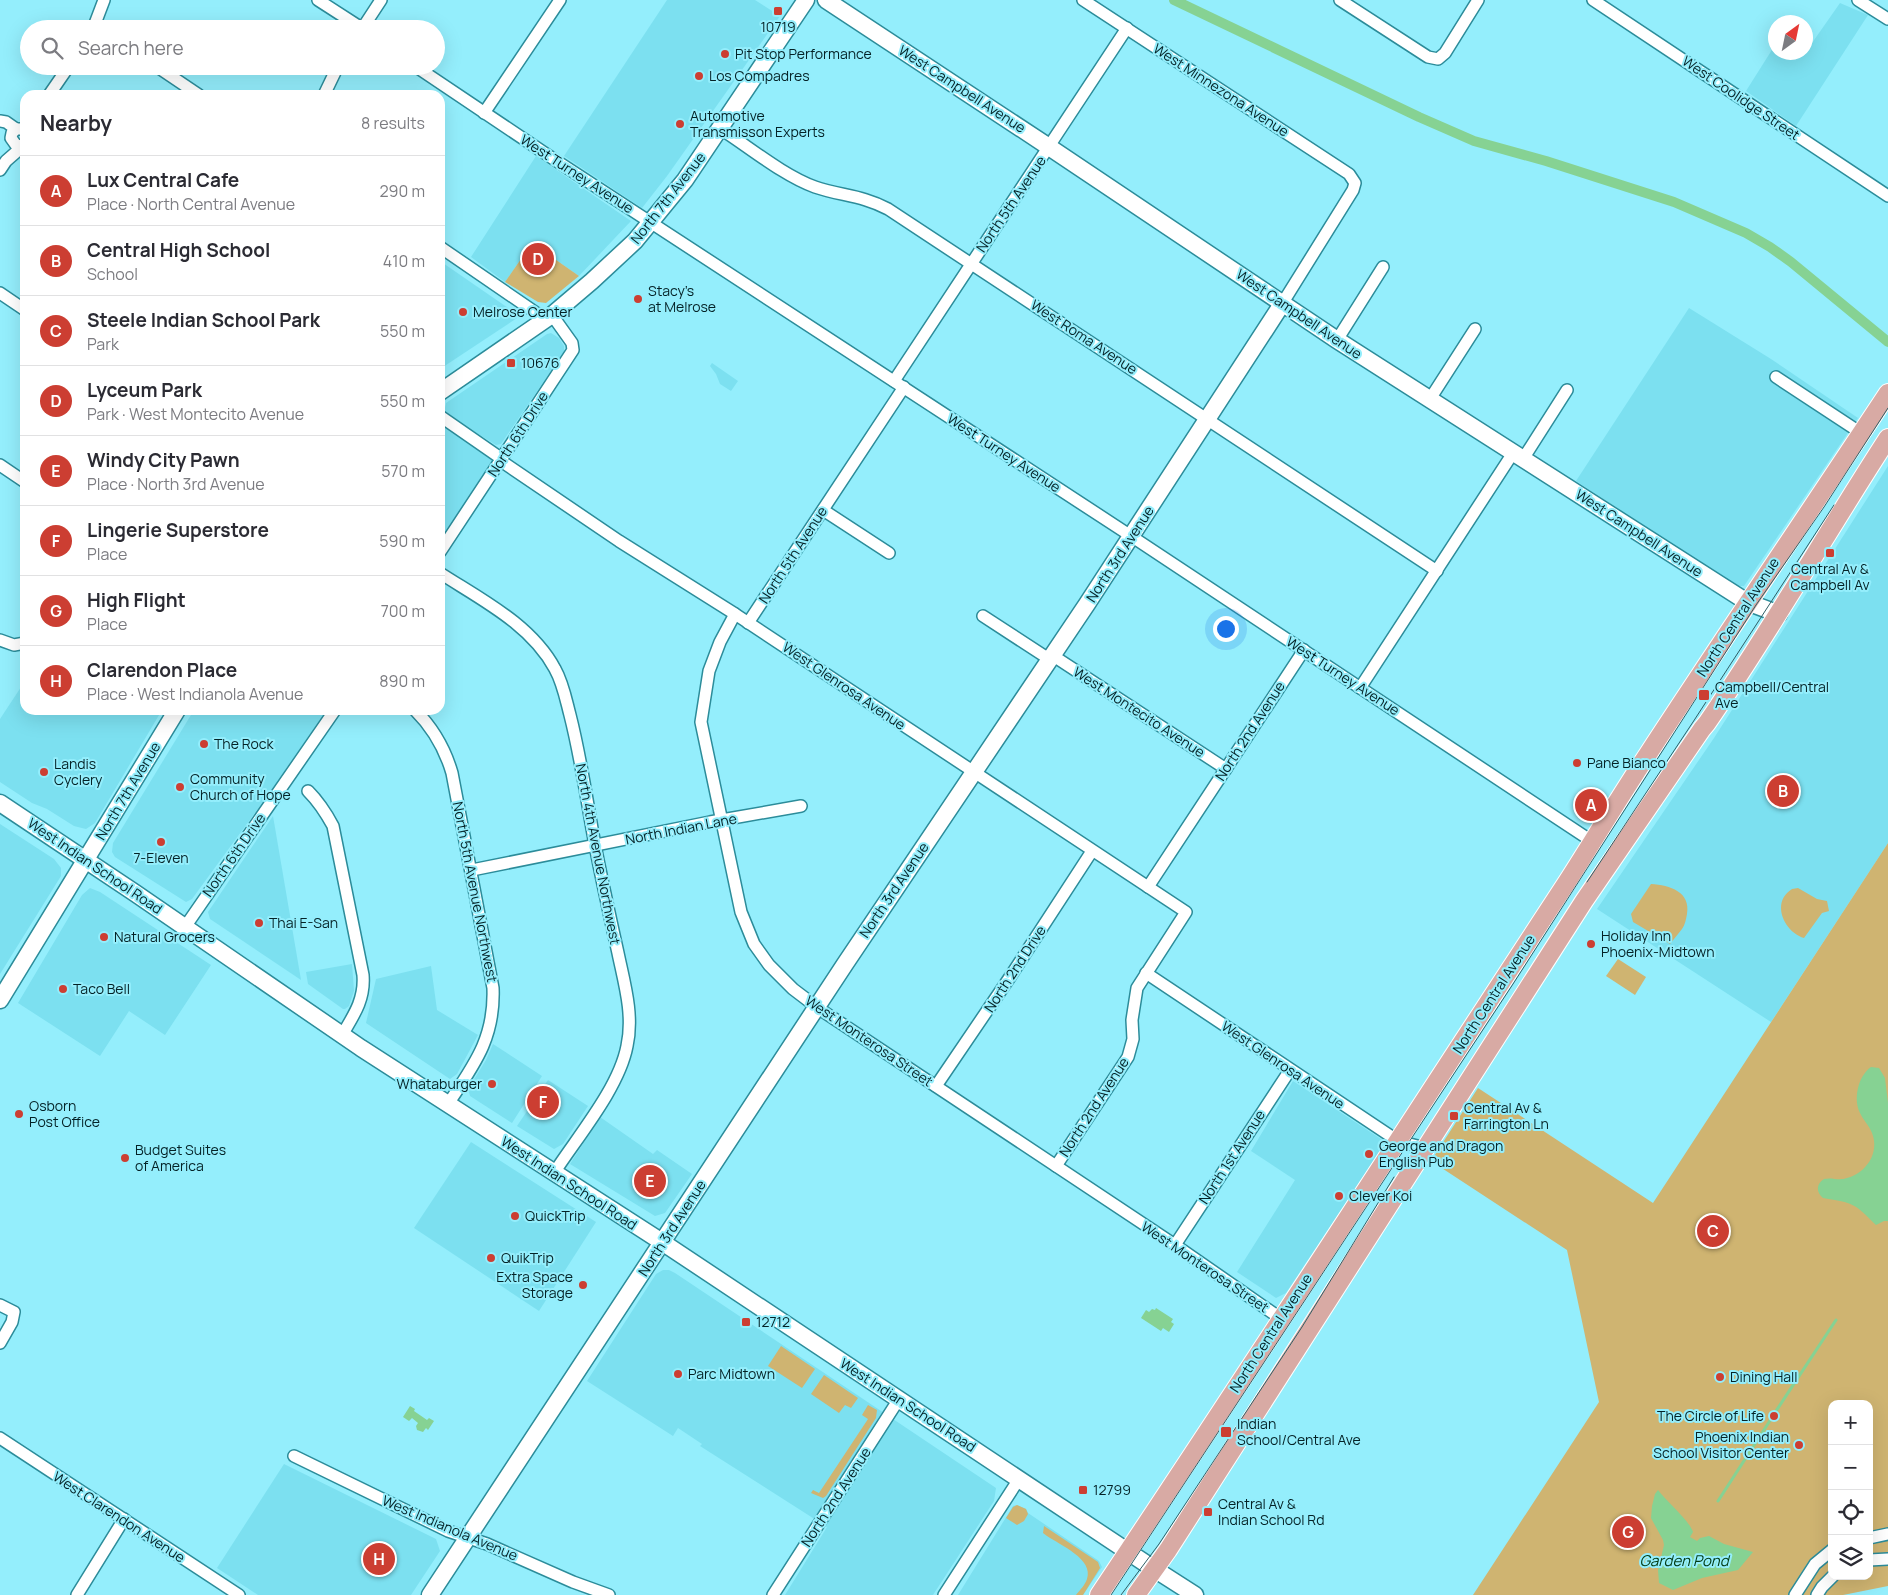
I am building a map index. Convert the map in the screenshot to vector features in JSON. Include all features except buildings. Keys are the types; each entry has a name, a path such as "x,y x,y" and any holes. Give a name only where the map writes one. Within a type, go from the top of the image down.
{"main road":[{"name":"North Central Avenue","path":"1136,1595 1141,1561 1280,1318 1398,1141 1747,602 1888,393"},
{"name":"North Central Avenue","path":"1099,1595 1141,1561 1425,1148 1584,901 1715,712 1779,614 1832,524 1888,438"}],"street":[{"path":"98,20 104,0"},
{"path":"318,0 348,20"},
{"path":"368,20 381,0"},
{"path":"484,114 560,0"},
{"name":"North 7th Avenue","path":"445,389 548,317 611,264 651,223 685,180 721,129 806,0"},
{"name":"West Campbell Avenue","path":"826,0 1050,146 1337,340 1747,602 1779,614"},
{"name":"West Minnezona Avenue","path":"1083,0 1349,174 1354,183"},
{"path":"1340,0 1428,57 1438,59 1445,53 1478,0"},
{"name":"West Coolidge Street","path":"1594,0 1888,196"},
{"path":"1858,0 1888,20"},
{"name":"North 5th Avenue","path":"748,622 823,510 972,263 1127,28"},
{"path":"52,90 63,75"},
{"path":"169,75 192,90"},
{"path":"326,90 333,75"},
{"name":"West Turney Avenue","path":"428,75 484,114 1131,536 1593,842"},
{"path":"0,121 6,122 18,131"},
{"path":"0,128 18,131"},
{"name":"West Roma Avenue","path":"721,129 787,173 815,187 872,200 888,209 1437,571"},
{"path":"18,131 16,145 20,146"},
{"path":"3,165 18,131"},
{"path":"3,165 20,150"},
{"name":"North 3rd Avenue","path":"430,1595 1208,419 1282,304 1352,190 1354,183"},
{"path":"445,250 548,317"},
{"path":"1337,340 1383,267"},
{"path":"0,293 20,307"},
{"name":"North 6th Drive","path":"445,544 573,350 572,342 548,317"},
{"path":"1430,399 1475,329"},
{"path":"1776,377 1861,434"},
{"path":"1360,688 1437,571 1567,390"},
{"name":"West Glenrosa Avenue","path":"445,420 619,541 748,622 1186,912"},
{"path":"0,465 20,479"},
{"path":"823,510 889,554"},
{"name":"North 4th Avenue Northwest","path":"445,576 503,614 527,634 541,648 555,668 563,688 576,739 625,988 629,1015 628,1045 618,1076 554,1173"},
{"name":"West Monterosa Street","path":"735,614 720,642 709,671 701,722 740,912 754,944 782,980 818,1008 1175,1245 1280,1318"},
{"name":"West Montecito Avenue","path":"983,616 1051,657 1226,769"},
{"path":"0,640 10,645 20,644"},
{"name":"North 2nd Avenue","path":"1148,887 1304,650"},
{"name":"North 7th Avenue","path":"0,1000 175,715"},
{"name":"North 6th Drive","path":"185,927 332,715"},
{"name":"North 5th Avenue Northwest","path":"420,715 428,722 448,758 452,773 491,969 494,1001 490,1029 478,1058 448,1104"},
{"path":"308,791 325,811 333,826 363,975 362,999 342,1035"},
{"name":"West Indian School Road","path":"0,803 342,1035 662,1242 1195,1595"},
{"name":"North Indian Lane","path":"472,870 801,806"},
{"name":"North 2nd Drive","path":"936,1086 1092,851"},
{"name":"North 2nd Avenue","path":"1056,1166 1128,1057 1133,1039 1132,1020 1137,988 1186,912"},
{"name":"West Glenrosa Avenue","path":"1146,973 1398,1141 1425,1148"},
{"name":"North 1st Avenue","path":"1175,1245 1290,1070"},
{"path":"0,1305 14,1312 12,1322 0,1343"},
{"name":"North 2nd Avenue","path":"773,1595 899,1399"},
{"name":"West Clarendon Avenue","path":"0,1438 38,1465 239,1595"},
{"name":"West Indianola Avenue","path":"294,1456 448,1531 468,1536 574,1582 609,1595"},
{"path":"944,1595 1019,1478"},
{"path":"77,1595 124,1519"},
{"path":"1873,1537 1888,1534"},
{"path":"1795,1595 1815,1564 1828,1553"},
{"path":"1873,1560 1888,1559"},
{"path":"1817,1595 1828,1580"}],"shaded area":[{"path":"667,0 755,0 780,16 667,176 642,208 564,156"},
{"path":"1840,3 1868,15 1796,126 1746,91 1768,56 1768,60 1813,60 1813,42"},
{"path":"536,156 631,221 579,276 532,243 505,282 471,257"},
{"path":"532,243 579,276 546,303 538,302 505,282"},
{"path":"445,264 520,316 445,366"},
{"path":"1689,308 1771,359 1858,418 1744,586 1736,586 1576,481"},
{"path":"551,333 559,338 564,346 564,352 501,444 496,445 445,414 446,403"},
{"path":"712,363 738,381 731,391 720,384 710,366"},
{"path":"445,425 493,458 493,462 445,534"},
{"path":"1888,466 1888,843 1771,1022 1597,909 1714,738"},
{"path":"20,689 20,715 159,715 95,823 86,829 74,826 47,809 32,803 0,782 0,719"},
{"path":"191,715 324,715 192,899 186,902 115,857 112,852 113,843"},
{"path":"273,816 301,980 210,919 208,912"},
{"path":"0,824 54,859 61,868 61,876 0,974"},
{"path":"1888,843 1888,1586 1843,1595 1473,1595 1599,1402 1567,1250 1431,1161 1478,1088 1653,1203"},
{"path":"1651,884 1672,888 1678,891 1686,900 1687,914 1685,924 1670,944 1633,922 1631,914"},
{"path":"90,888 100,892 211,965 165,1035 129,1011 100,1056 18,1003 82,895"},
{"path":"1798,888 1817,899 1827,901 1829,911 1822,913 1804,938 1790,929 1785,923 1781,908 1782,901 1786,895 1792,889"},
{"path":"1618,959 1646,977 1635,995 1606,976"},
{"path":"352,964 354,991 349,1006 345,1009 308,984 306,972"},
{"path":"431,966 437,1010 478,1035 457,1074 450,1079 366,1023 376,979"},
{"path":"493,1044 542,1076 512,1123 470,1096 468,1089 486,1060"},
{"path":"548,1080 588,1106 563,1144 554,1149 517,1126"},
{"path":"1293,1081 1384,1141 1384,1145 1286,1293 1276,1298 1237,1272 1295,1180 1251,1151"},
{"path":"600,1117 653,1154 657,1150 692,1174 665,1213 655,1216 570,1164"},
{"path":"471,1142 596,1222 539,1311 414,1228"},
{"path":"663,1270 675,1273 996,1488 994,1501 933,1595 785,1595 827,1527 700,1446 702,1444 678,1428 673,1436 587,1381 656,1274"},
{"path":"781,1346 815,1369 802,1388 768,1366"},
{"path":"824,1375 858,1398 851,1408 845,1405 839,1413 811,1394"},
{"path":"868,1405 877,1410 876,1418 826,1496 823,1498 811,1493 813,1490 819,1493 868,1419 862,1415"},
{"path":"284,1464 436,1539 440,1551 411,1595 258,1595 217,1568"},
{"path":"1017,1505 1026,1509 1028,1513 1099,1561 1102,1567 1083,1595 958,1595 1013,1506"},
{"path":"1017,1505 1026,1509 1028,1514 1024,1521 1017,1525 1006,1518 1013,1507"},
{"path":"1044,1526 1098,1562 1100,1568 1083,1595 1076,1595 1087,1579 1086,1565 1075,1553 1043,1533"}],"water":[{"path":"1871,1067 1879,1068 1885,1078 1888,1103 1888,1221 1876,1225 1853,1205 1823,1198 1818,1188 1819,1183 1824,1179 1844,1179 1860,1172 1873,1155 1874,1140 1872,1133 1860,1113 1857,1101 1860,1082"},
{"path":"1156,1308 1173,1319 1171,1322 1174,1324 1169,1332 1163,1328 1161,1331 1141,1318 1146,1310 1149,1312"},
{"path":"410,1406 427,1420 429,1418 434,1421 428,1430 426,1428 423,1432 417,1430 416,1426 418,1423 412,1418 409,1421 403,1417"},
{"name":"Garden Pond","path":"1658,1490 1691,1527 1693,1532 1690,1537 1697,1541 1700,1538 1709,1536 1724,1544 1753,1552 1738,1570 1702,1578 1673,1590 1659,1583 1658,1570 1664,1545 1651,1518 1655,1494"}],"waterway":[{"path":"1174,0 1419,117 1474,141 1546,161 1674,202 1746,233 1791,262 1888,342"},
{"path":"1776,1411 1836,1320"},
{"path":"1718,1501 1771,1419"}],"tram line":[{"path":"1111,1595 1513,984 1756,605 1824,507 1888,408"},
{"path":"1587,882 1834,505"},
{"path":"1121,1595 1159,1544 1302,1327 1394,1177"}],"place":[{"name":"10719","path":"778,11"},
{"name":"Pit Stop Performance","path":"725,54"},
{"name":"Los Compadres","path":"699,76"},
{"name":"Automotive Transmisson Experts","path":"680,124"},
{"name":"Lyceum Park","path":"538,259"},
{"name":"Stacy’s at Melrose","path":"638,299"},
{"name":"Melrose Center","path":"463,312"},
{"name":"10676","path":"511,363"},
{"name":"Central Av & Campbell Av","path":"1830,553"},
{"name":"Campbell/Central Ave","path":"1704,695"},
{"name":"The Rock","path":"204,744"},
{"name":"Pane Bianco","path":"1577,763"},
{"name":"Landis Cyclery","path":"44,772"},
{"name":"Community Church of Hope","path":"180,787"},
{"name":"Central High School","path":"1783,791"},
{"name":"Lux Central Cafe","path":"1591,805"},
{"name":"7-Eleven","path":"161,842"},
{"name":"Thai E-San","path":"259,923"},
{"name":"Natural Grocers","path":"104,937"},
{"name":"Holiday Inn Phoenix-Midtown","path":"1591,944"},
{"name":"Taco Bell","path":"63,989"},
{"name":"Whataburger","path":"492,1084"},
{"name":"Lingerie Superstore","path":"543,1102"},
{"name":"Osborn Post Office","path":"19,1114"},
{"name":"Central Av & Farrington Ln","path":"1454,1116"},
{"name":"George and Dragon English Pub","path":"1369,1154"},
{"name":"Budget Suites of America","path":"125,1158"},
{"name":"Windy City Pawn","path":"650,1181"},
{"name":"Clever Koi","path":"1339,1196"},
{"name":"QuickTrip","path":"515,1216"},
{"name":"Steele Indian School Park","path":"1713,1231"},
{"name":"QuikTrip","path":"491,1258"},
{"name":"Extra Space Storage","path":"583,1285"},
{"name":"12712","path":"746,1322"},
{"name":"Parc Midtown","path":"678,1374"},
{"name":"Dining Hall","path":"1720,1377"},
{"name":"The Circle of Life","path":"1774,1416"},
{"name":"Indian School/Central Ave","path":"1226,1432"},
{"name":"Phoenix Indian School Visitor Center","path":"1799,1445"},
{"name":"12799","path":"1083,1490"},
{"name":"Central Av & Indian School Rd","path":"1208,1512"},
{"name":"High Flight","path":"1628,1532"},
{"name":"Clarendon Place","path":"379,1559"}]}
